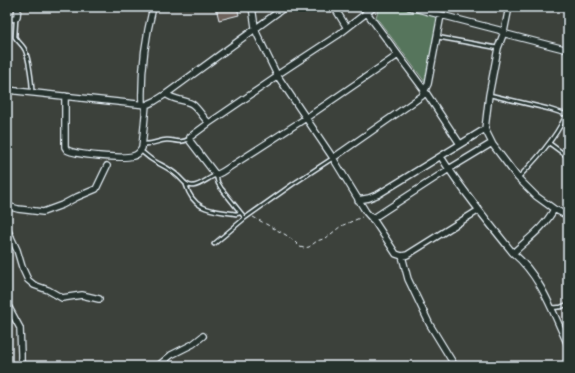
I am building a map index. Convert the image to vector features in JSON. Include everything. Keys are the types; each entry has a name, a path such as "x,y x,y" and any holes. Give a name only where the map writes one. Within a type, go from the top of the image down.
{"street":[{"path":"7,18 16,18 18,7"},
{"path":"65,96 65,147 68,151 123,158 134,156 141,151 144,105 142,76 144,54 153,7"},
{"path":"252,7 257,34 278,76 333,158 358,200 396,254 402,256 407,255 479,210"},
{"path":"7,90 144,105 155,101 166,94 285,7"},
{"path":"331,7 336,10 347,28"},
{"path":"374,7 332,39 209,123 190,137 190,141 216,175 306,118 398,55"},
{"path":"410,7 568,50"},
{"path":"509,7 504,32 498,48 489,95 485,129 492,143 518,178 536,196 554,209 568,216"},
{"path":"366,13 425,91 460,144"},
{"path":"333,158 422,96 428,84 441,15"},
{"path":"166,94 172,98 185,101 194,106 209,123"},
{"path":"358,200 380,194 485,129"},
{"path":"370,217 492,143"},
{"path":"441,156 479,210 513,253 532,273 539,284 568,345"},
{"path":"7,206 43,212 62,205 96,189 107,166"},
{"path":"513,253 541,227 554,209"},
{"path":"7,229 17,250 28,280 34,285 48,290 62,298 82,295 99,299"},
{"path":"7,246 11,237"},
{"path":"402,256 408,279 430,325 455,366"},
{"path":"7,304 20,328 22,366"},
{"path":"158,366 171,355 193,344 203,336"}],"lane":[{"path":"360,7 366,13"},
{"path":"16,18 15,37 23,46 25,51 31,78 32,93"},
{"path":"436,37 498,48"},
{"path":"489,95 550,109 567,115"},
{"path":"518,178 549,143 567,115 568,109"},
{"path":"142,144 153,144 164,140 180,142 190,139"},
{"path":"549,143 568,156"},
{"path":"141,151 178,176 186,185 188,193 203,207 236,214 240,213"},
{"path":"214,244 245,218 333,158"},
{"path":"186,185 197,185 207,178 216,175 221,188 245,218"},
{"path":"551,308 561,307 568,304"}],"path":[{"path":"250,215 294,241 300,247 306,248 315,242 328,237 340,226 370,217"}],"green space":[{"path":"395,7 438,16 430,81 425,82 376,17 379,8"}],"building":[{"path":"237,7 239,15 219,20 216,8"}]}
